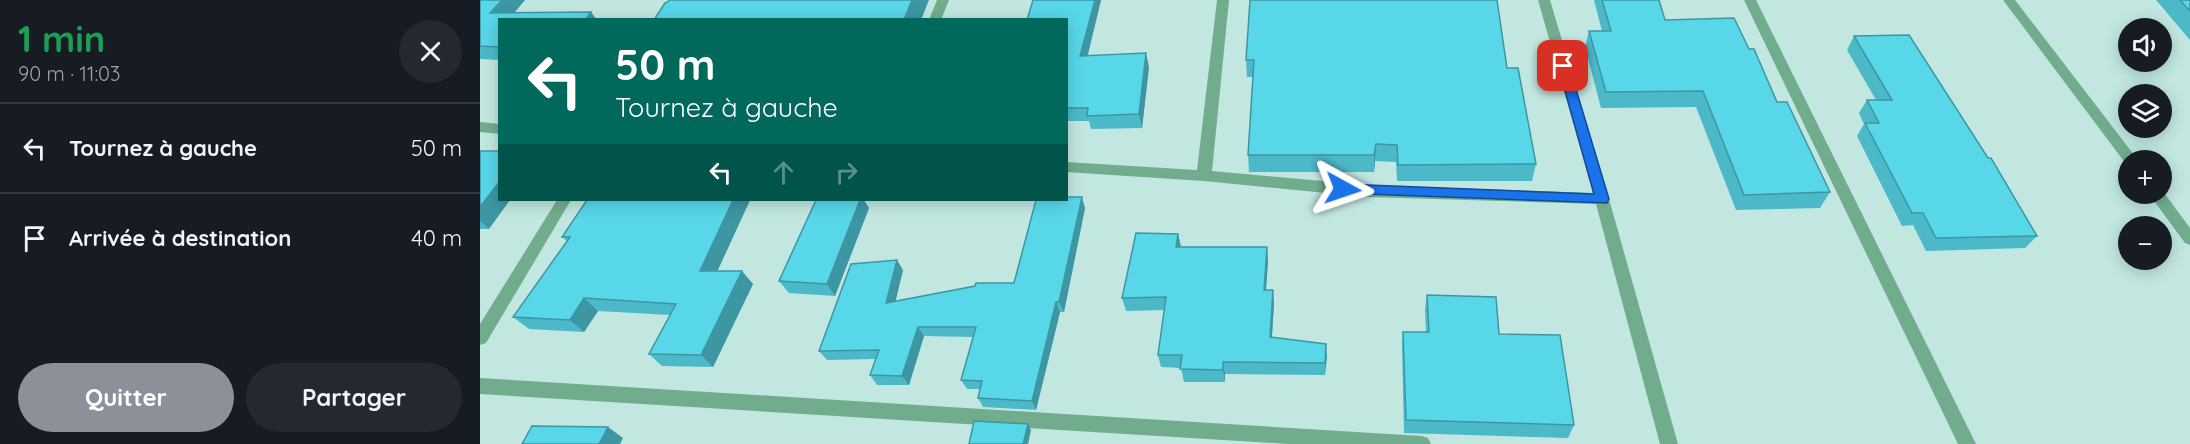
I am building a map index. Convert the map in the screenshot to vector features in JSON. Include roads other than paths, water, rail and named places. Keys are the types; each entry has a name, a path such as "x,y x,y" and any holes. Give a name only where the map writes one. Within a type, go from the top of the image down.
{"street":[{"path":"936,18 942,0"},
{"path":"1204,176 1223,0"},
{"path":"1544,0 1602,199 1669,444"},
{"path":"1750,0 1967,444"},
{"path":"2009,0 2123,150"},
{"path":"480,128 498,129"},
{"path":"1068,167 1204,176 1367,192 1602,199"},
{"path":"480,338 563,201"},
{"path":"2164,204 2190,238"},
{"path":"480,386 1422,444"}]}
